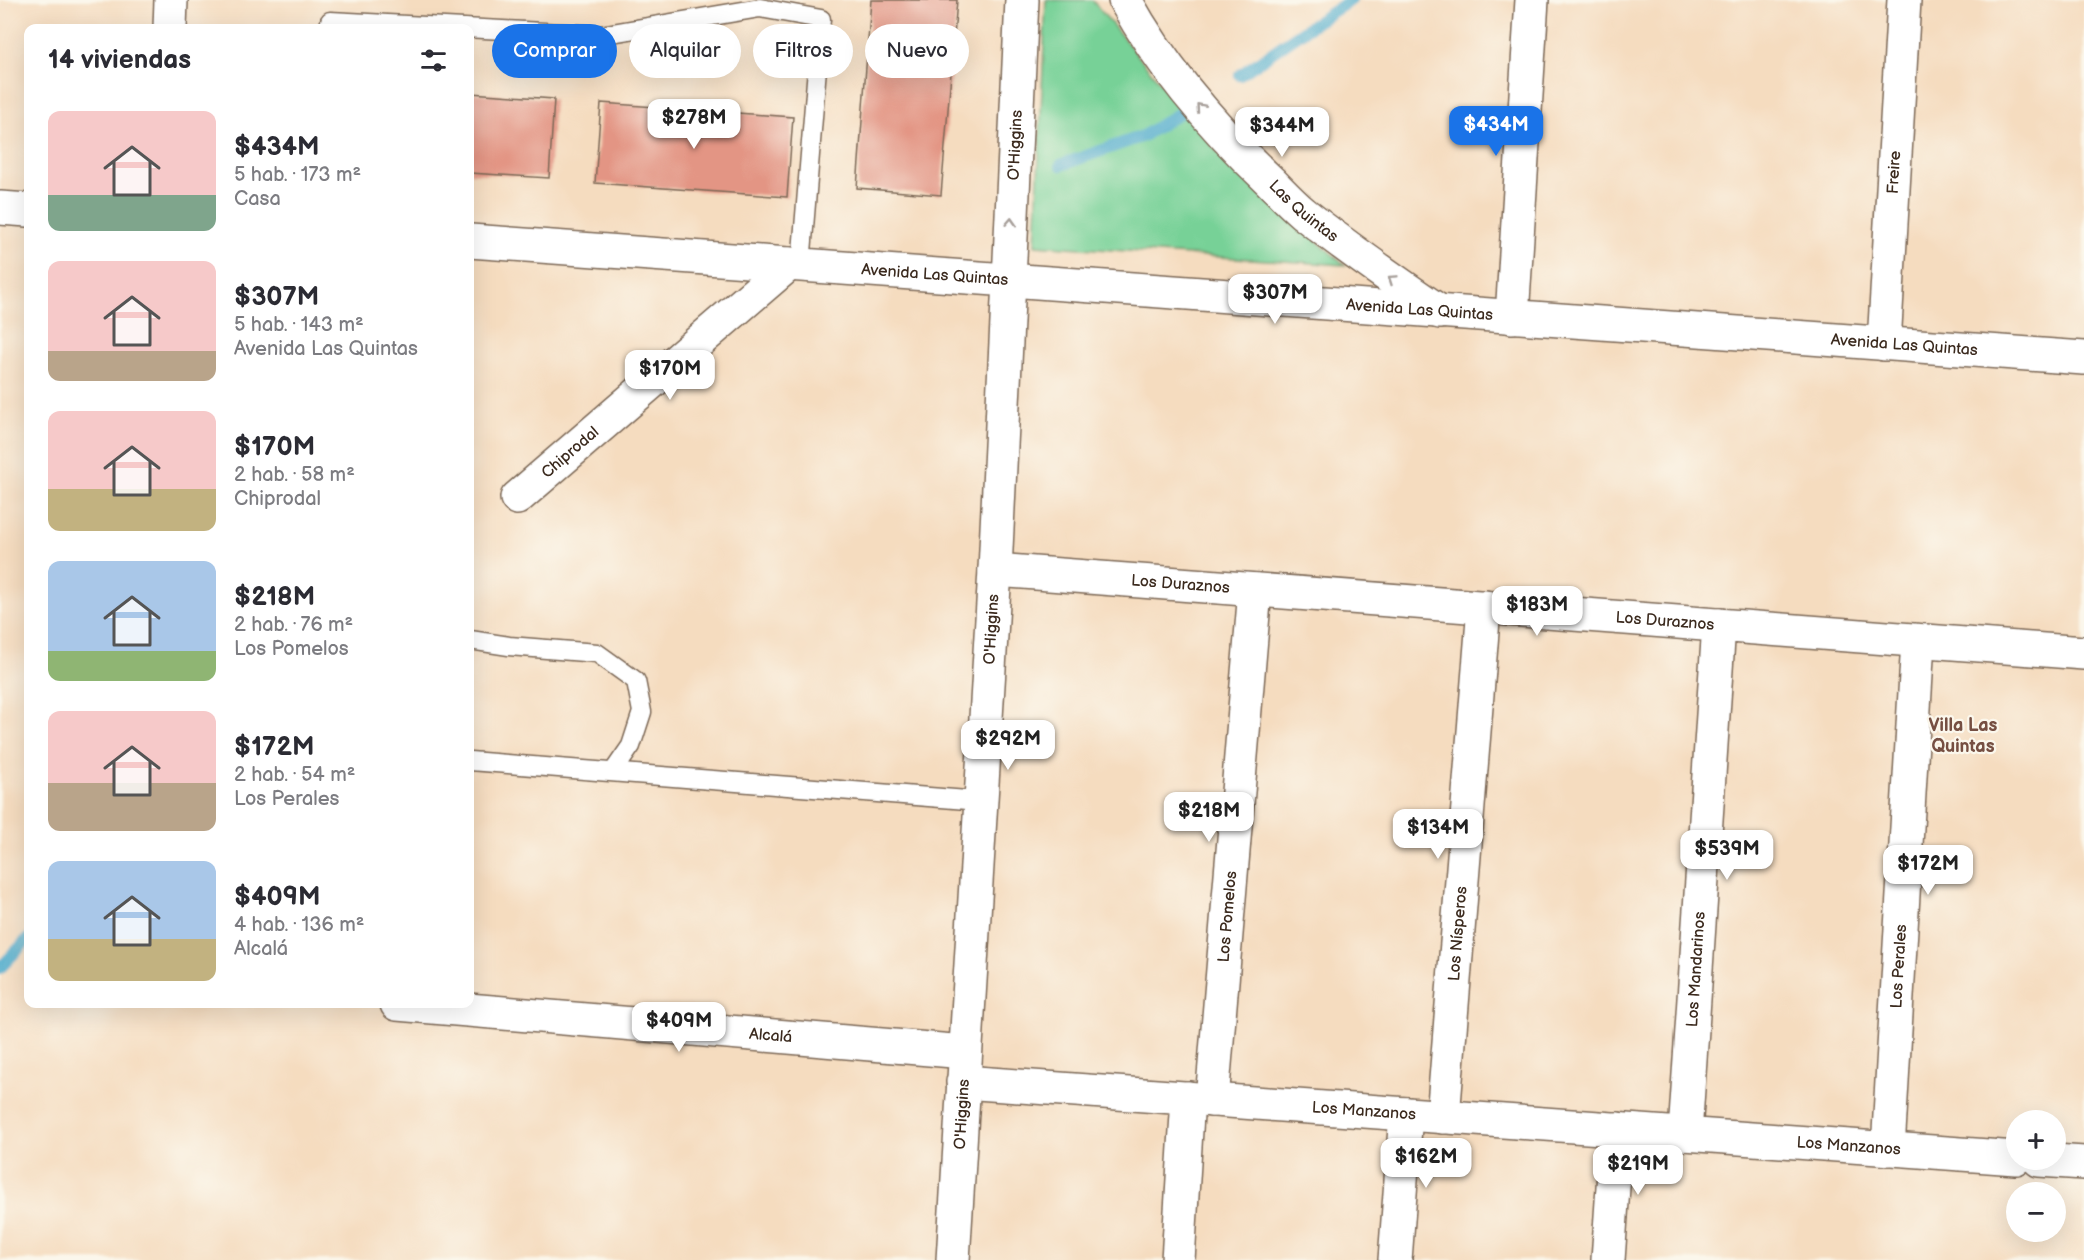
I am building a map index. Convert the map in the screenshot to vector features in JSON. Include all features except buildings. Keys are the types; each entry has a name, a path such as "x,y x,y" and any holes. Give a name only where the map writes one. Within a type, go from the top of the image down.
{"street":[{"path":"170,24 171,0"},
{"name":"O'Higgins","path":"953,1260 995,570 1022,0"},
{"name":"Las Quintas","path":"1125,0 1135,20 1184,89 1239,153 1301,211 1368,262 1440,312"},
{"path":"1512,316 1532,0"},
{"name":"Freire","path":"1884,344 1904,0"},
{"path":"0,208 24,210"},
{"name":"Avenida Las Quintas","path":"474,241 2084,358"},
{"name":"Chiprodal","path":"517,498 795,265"},
{"name":"Los Duraznos","path":"995,570 2084,653"},
{"name":"Los Pomelos","path":"1178,1260 1200,1099 1256,590"},
{"name":"Los Nísperos","path":"1443,1117 1484,607"},
{"name":"Los Mandarinos","path":"1685,1134 1719,625"},
{"name":"Los Perales","path":"1888,1149 1918,640"},
{"name":"Alcalá","path":"433,1008 964,1067"},
{"name":"Los Manzanos","path":"964,1067 1200,1099 2006,1157"},
{"path":"1395,1260 1406,1114"},
{"path":"1608,1260 1617,1129"},
{"path":"2066,1162 2084,1163"}],"lane":[{"path":"474,28 600,35 760,8 821,19 795,265"},
{"path":"330,21 388,24"},
{"path":"474,641 509,646 597,653 636,681 642,712 631,746 614,772"},
{"path":"474,761 980,801"}],"green space":[{"path":"1046,0 1092,0 1229,166 1345,265 1035,245"}],"waterway":[{"path":"1240,75 1351,0"},
{"path":"1061,165 1143,136 1181,112"},
{"path":"0,968 24,943"}],"district":[{"name":"Villa Las Quintas","path":"1963,735"}]}
